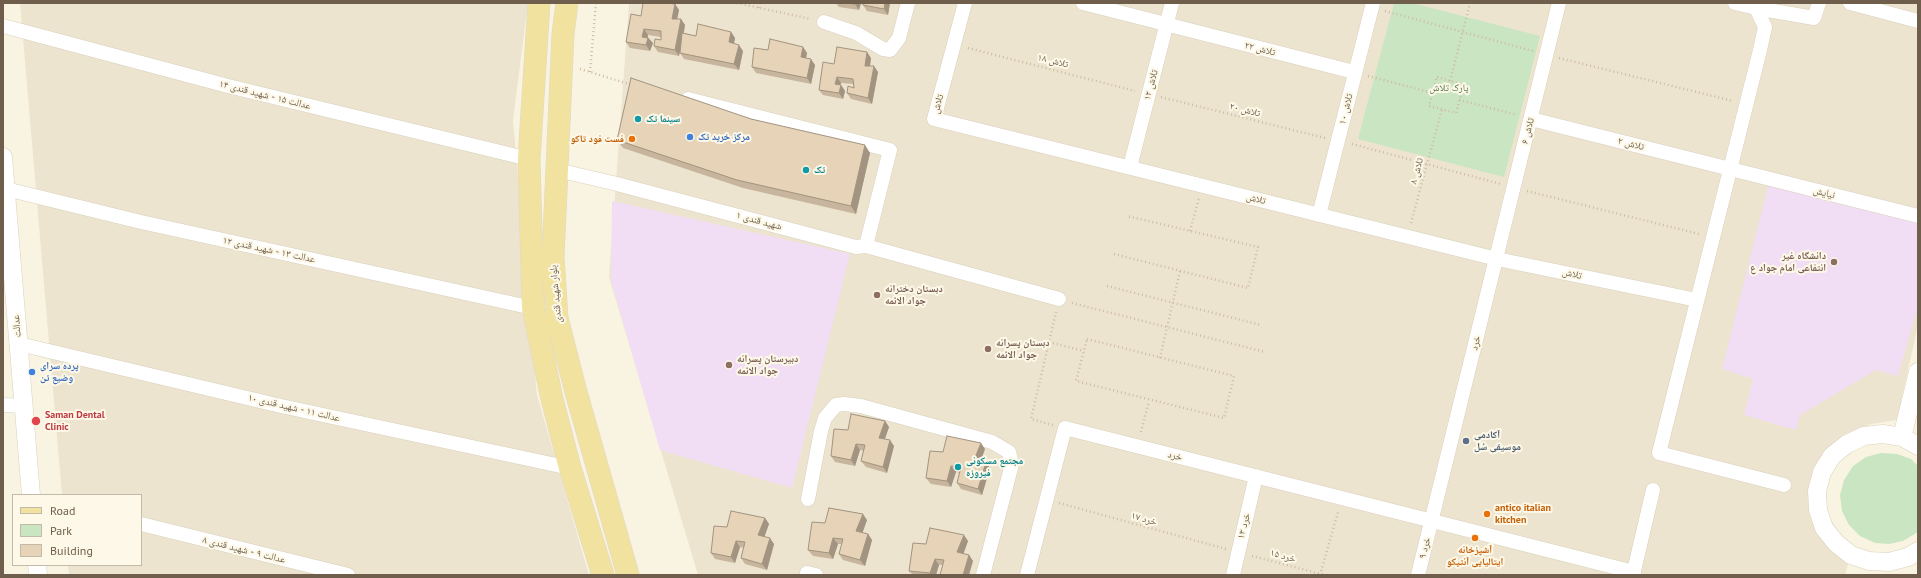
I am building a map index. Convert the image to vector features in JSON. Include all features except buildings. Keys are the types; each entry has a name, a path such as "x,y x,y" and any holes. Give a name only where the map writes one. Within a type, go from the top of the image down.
{"main road":[{"path":"538,3 529,159 533,308 552,399 570,468 603,574"},
{"name":"بلوار شهید قندی","path":"566,3 553,257 557,318 626,567"},
{"path":"587,524 592,529 605,529 610,524 612,518"},
{"path":"603,574 602,567 605,561 611,557 618,556 626,567"}],"street":[{"path":"824,22 856,33 883,49 890,50 899,38 908,3"},
{"name":"تلاش","path":"966,3 934,119 1497,259 1697,300"},
{"name":"تلاش ۲۲","path":"1083,3 1354,72"},
{"name":"تلاش ۱۲","path":"1130,168 1172,3"},
{"name":"تلاش ۱۰","path":"1320,215 1354,72 1373,3"},
{"name":"تلاش ۶","path":"1497,259 1559,3"},
{"path":"1735,3 1814,18 1819,3"},
{"path":"1850,3 1918,21"},
{"path":"1756,8 1765,27 1659,453 1784,485"},
{"name":"عدالت ۱۵ - شهید قندی ۱۴","path":"3,26 228,86 529,159"},
{"path":"675,96 890,150 866,246"},
{"name":"تلاش ۲","path":"1531,119 1730,170"},
{"name":"عدالت","path":"3,157 31,494"},
{"name":"شهيد قندی ۱","path":"557,170 613,183 856,247 866,246 1059,299"},
{"name":"نیایش","path":"1730,170 1918,216"},
{"name":"عدالت ۱۳ - شهید قندی ۱۲","path":"6,190 141,222 533,308"},
{"name":"خرد","path":"1432,521 1497,259"},
{"name":"عدالت ۱۱ - شهید قندی ۱۰","path":"19,344 281,406 570,468"},
{"path":"1902,438 1918,372"},
{"path":"808,499 821,431 825,418 836,405 844,404 861,406 992,442 1009,452 1012,464 983,575"},
{"path":"3,405 24,406"},
{"path":"1027,575 1065,428"},
{"name":"خرد","path":"1065,428 1634,574"},
{"path":"1918,446 1902,438 1883,434 1864,436 1847,444 1832,456 1822,472 1817,491 1818,510 1824,528 1836,543 1867,568 1908,557 1918,551"},
{"name":"خرد ۱۳","path":"1232,575 1256,476"},
{"path":"1634,574 1653,490"},
{"name":"خرد ۹","path":"1418,575 1432,521"},
{"name":"عدالت ۹ - شهید قندی ۸","path":"142,524 348,575"}],"path":[{"path":"590,72 596,3"},
{"path":"738,3 824,22"},
{"path":"759,8 760,3"},
{"path":"1450,81 1470,3"},
{"name":"تلاش ۱۸","path":"954,44 1149,94"},
{"path":"562,63 637,86"},
{"path":"1354,72 1433,93"},
{"path":"1437,77 1464,85 1456,113 1429,106 1433,93 1437,77"},
{"name":"تلاش ۲۰","path":"1149,94 1338,141"},
{"path":"1459,100 1531,119"},
{"name":"تلاش ۸","path":"1407,237 1442,109"},
{"path":"1190,231 1203,186"},
{"path":"1114,254 1248,288 1258,247 1128,216"},
{"path":"1160,358 1180,271"},
{"path":"1107,286 1261,325"},
{"path":"1065,428 1031,419 1059,299 1265,352"},
{"path":"1087,339 1160,358 1234,376 1224,418 1076,381 1087,339"},
{"path":"1049,342 1084,351"},
{"path":"1137,446 1149,401"},
{"path":"1320,574 1342,498"},
{"name":"خرد ۱۷","path":"1047,500 1238,552"},
{"name":"خرد ۱۵","path":"1238,552 1324,575"}],"shaded area":[{"path":"20,3 528,3 513,120 537,395 589,575 69,575 68,566 142,566 142,494 62,494"},
{"path":"629,3 1918,3 1918,325 1897,420 1871,424 1851,434 1835,451 1823,493 1828,515 1840,535 1852,549 1845,575 698,575 609,277"},
{"name":"دانشگاه غیر انتفاعی امام جواد ع","path":"1770,179 1918,219 1918,306 1898,376 1876,370 1800,415 1796,430 1744,415 1753,379 1722,369"},
{"name":"دبیرستان پسرانه جواد الائمه","path":"612,201 850,254 792,488 660,450 611,281"}],"green space":[{"name":"پارک تلاش","path":"1394,3 1412,3 1540,36 1504,177 1358,139"},
{"path":"1881,453 1897,454 1911,459 1918,466 1918,532 1903,541 1889,544 1875,543 1860,536 1849,525 1842,511 1840,495 1844,480 1853,466 1866,457"}],"place":[{"name":"سینما تک","path":"638,119"},
{"name":"مرکز خرید تک","path":"690,137"},
{"name":"فست فود تاکو","path":"632,139"},
{"name":"تک","path":"806,170"},
{"name":"دانشگاه غیر انتفاعی امام جواد ع","path":"1834,262"},
{"name":"دبستان دخترانه جواد الائمه","path":"877,295"},
{"name":"دبستان پسرانه جواد الائمه","path":"988,349"},
{"name":"دبیرستان پسرانه جواد الائمه","path":"729,365"},
{"name":"پرده سرای وضیع تن","path":"32,372"},
{"name":"Saman Dental Clinic","path":"36,421"},
{"name":"آکادمی موسیقی سُل","path":"1466,441"},
{"name":"مجتمع مسکونی فیروزه","path":"958,467"},
{"name":"antico italian kitchen","path":"1487,514"},
{"name":"آشپزخانه ایتالیایی آنتیکو","path":"1475,538"}]}
